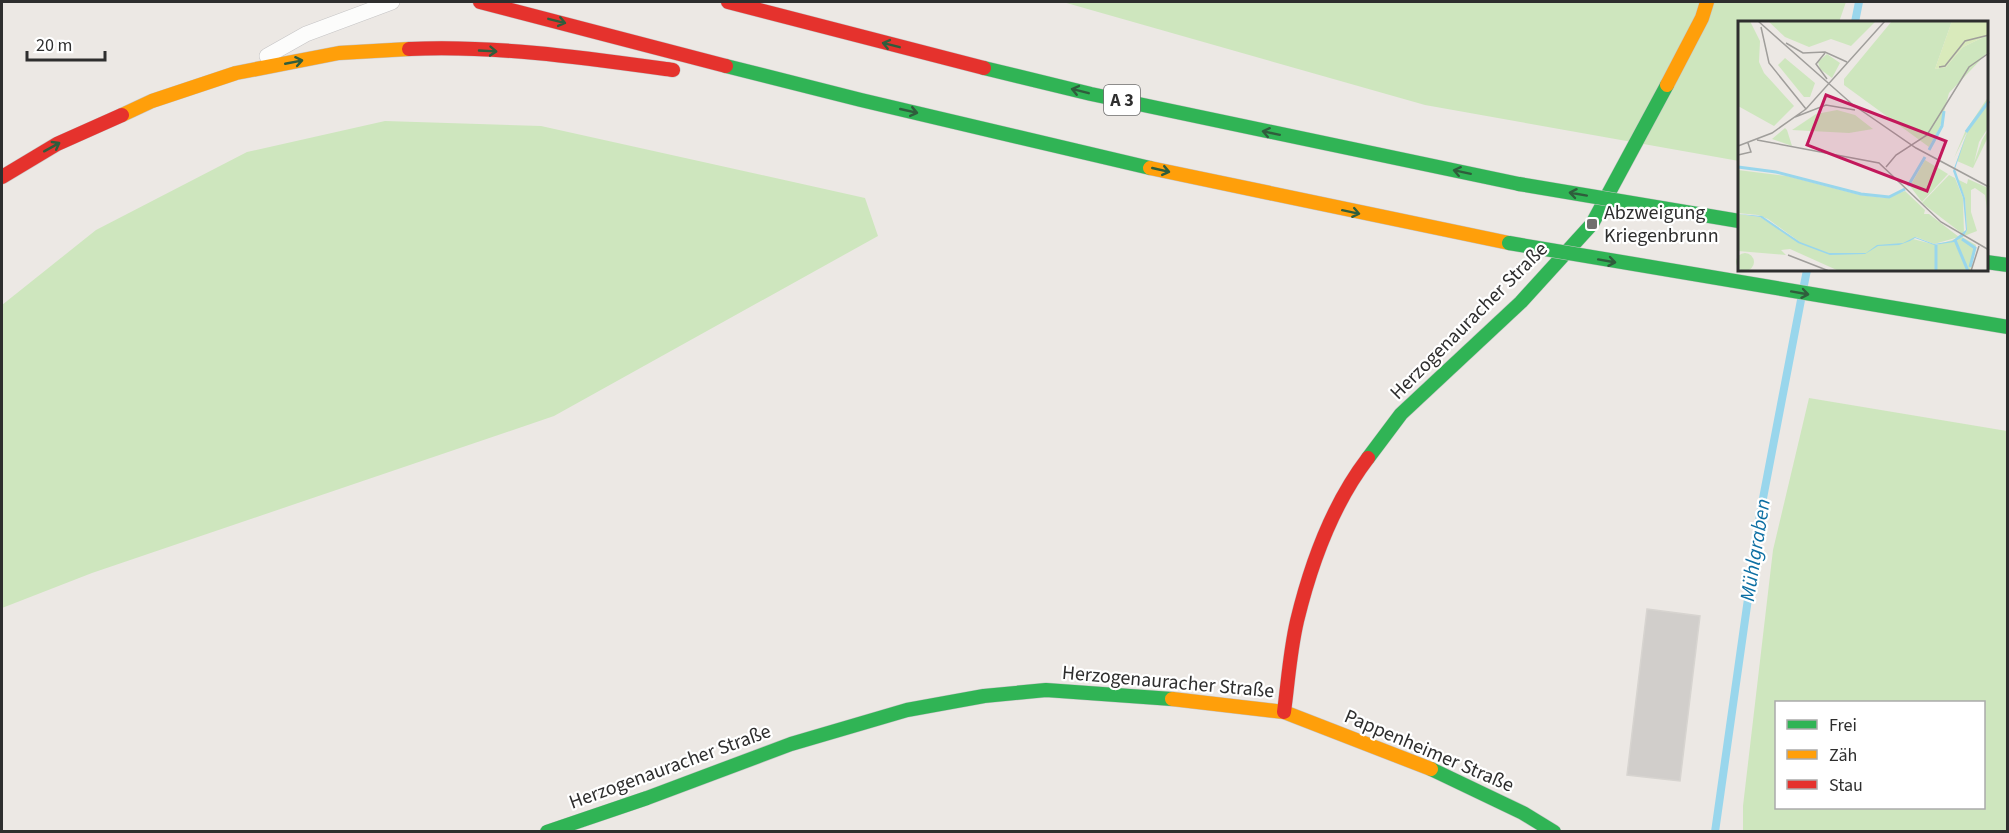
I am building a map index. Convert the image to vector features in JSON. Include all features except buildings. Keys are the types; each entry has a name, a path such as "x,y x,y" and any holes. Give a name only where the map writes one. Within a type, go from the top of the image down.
{"main road":[{"path":"480,2 859,99 1309,203 1509,243 2007,327"},
{"name":"A 3","path":"728,2 1092,94 1519,184 1738,221"},
{"name":"Herzogenauracher Straße","path":"547,831 647,798 791,744 907,710 984,696 1057,691 1159,697 1284,712 1297,622 1319,545 1355,475 1401,414 1521,302 1592,224 1632,153 1702,18 1707,2"},
{"path":"2,177 57,144 152,101 236,73 339,53 438,48 560,55 681,71"},
{"path":"705,75 859,99"},
{"path":"1988,262 2007,265"},
{"name":"Pappenheimer Straße","path":"1284,712 1426,766 1523,813 1554,831"}],"lane":[{"path":"236,73 306,34 392,2"}],"green space":[{"path":"1063,2 1846,2 1839,21 1738,21 1738,161 1425,105"},
{"path":"385,121 541,126 865,198 878,236 554,416 92,573 2,608 2,305 96,230 247,152"},
{"path":"1809,398 2007,431 2007,831 1743,831 1743,806 1773,550"}],"waterway":[{"name":"Mühlgraben","path":"1855,21 1859,2"},
{"name":"Mühlgraben","path":"1804,285 1807,272"},
{"name":"Mühlgraben","path":"1715,832 1760,514 1801,300"}],"traffic: fast":[{"path":"726,66 1150,168"},
{"path":"984,68 1091,94 1519,184"},
{"path":"1368,458 1401,414 1521,302 1592,224 1667,85"},
{"path":"1519,184 1738,221"},
{"path":"1509,243 2008,327"},
{"path":"1988,262 2008,265"},
{"path":"547,832 647,798 791,744 907,710 984,696 1046,690 1172,699"},
{"path":"1431,769 1523,813 1554,832"}],"traffic: slow":[{"path":"1667,85 1702,18 1707,2"},
{"path":"122,115 152,101 236,73 339,53 409,49"},
{"path":"1150,168 1509,243"},
{"path":"1172,699 1284,712 1431,769"}],"traffic: jam":[{"path":"480,2 726,66"},
{"path":"728,2 984,68"},
{"path":"409,49 508,51 673,70"},
{"path":"2,177 57,144 122,115"},
{"path":"1284,712 1295,632 1316,556 1333,515 1368,458"}],"place":[{"name":"Abzweigung Kriegenbrunn","path":"1592,224"}]}
